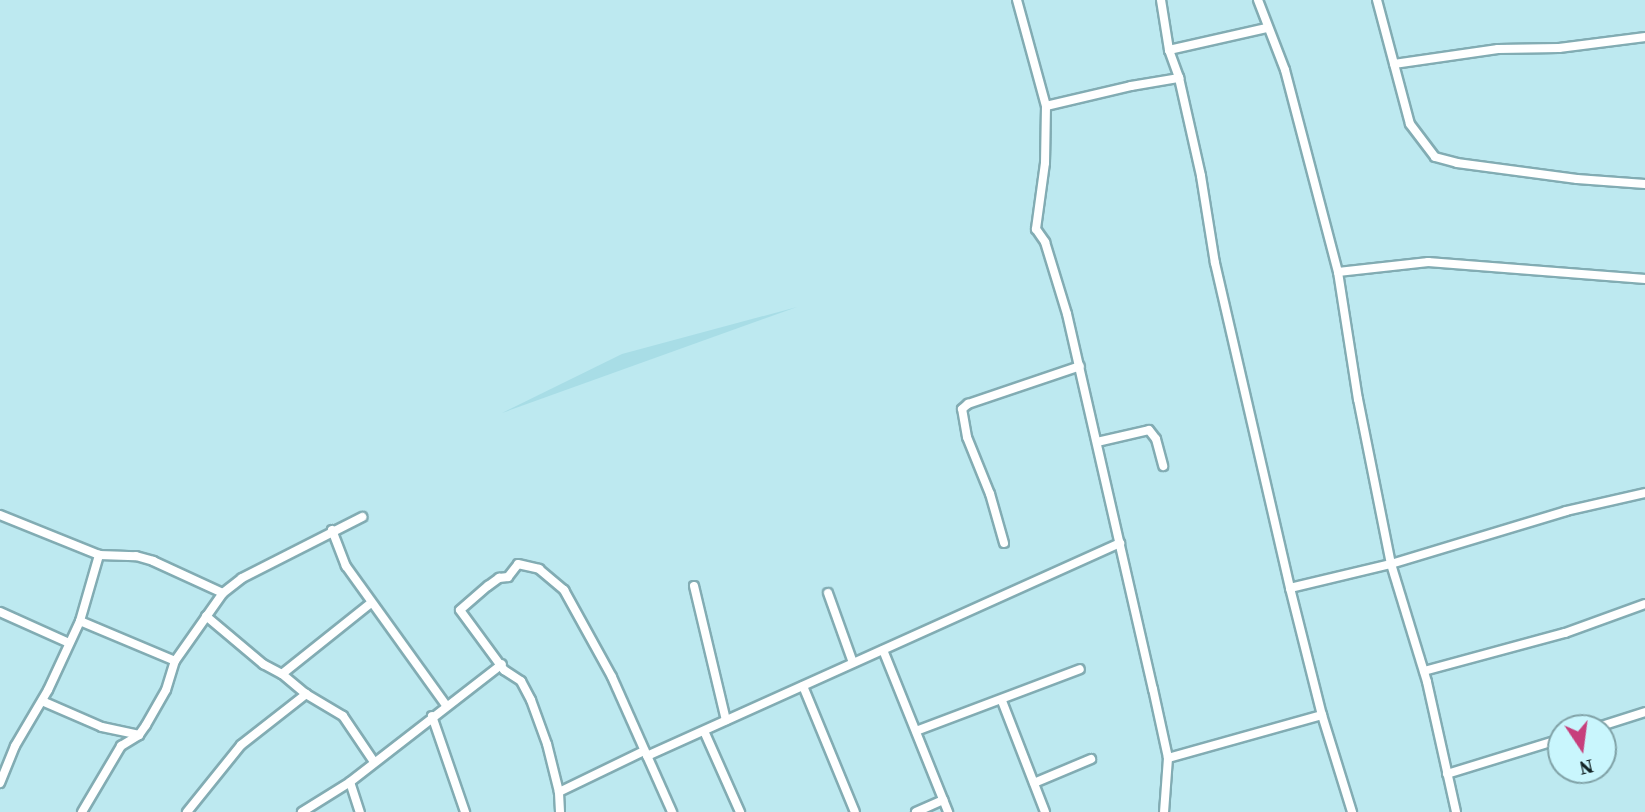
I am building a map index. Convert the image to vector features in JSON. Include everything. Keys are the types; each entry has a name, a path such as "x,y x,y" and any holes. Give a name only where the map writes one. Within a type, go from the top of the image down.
{"street":[{"path":"1017,0 1046,106 1045,163 1036,229 1045,242 1054,266 1080,366 1168,758 1164,812"},
{"path":"1161,0 1169,50 1179,78 1215,263 1290,588 1322,715 1352,812"},
{"path":"1258,0 1285,70 1338,272 1358,399 1391,564 1424,671 1456,812"},
{"path":"1377,0 1410,124 1435,157 1457,163 1577,179 1645,184"},
{"path":"1169,50 1267,27"},
{"path":"1394,64 1498,49 1559,48 1645,37"},
{"path":"1046,106 1179,78"},
{"path":"1338,272 1428,262 1645,279"},
{"path":"1004,543 990,494 967,437 962,409 968,404 1080,366"},
{"path":"1097,442 1149,430 1156,439 1163,466"},
{"path":"1290,588 1391,564 1566,511 1645,493"},
{"path":"0,515 99,555 136,556 153,561 223,593"},
{"path":"82,812 121,746 139,735 166,690 175,662 223,593 242,578 362,517"},
{"path":"332,530 346,566 446,705"},
{"path":"559,792 645,753 704,731 1119,543"},
{"path":"0,783 15,746 42,701 80,621 99,555"},
{"path":"560,812 559,792 531,700 521,681 504,670 460,610 499,579 508,577 518,565 539,569 564,590 590,634 671,812"},
{"path":"694,586 726,720"},
{"path":"828,593 853,663"},
{"path":"282,674 371,603"},
{"path":"1424,671 1566,633 1645,604"},
{"path":"0,612 69,643"},
{"path":"206,616 263,664 343,716 374,762"},
{"path":"80,621 175,662"},
{"path":"883,650 948,812"},
{"path":"302,812 350,782 502,664"},
{"path":"916,731 1002,701 1080,669"},
{"path":"803,685 855,812"},
{"path":"187,812 241,745 306,694"},
{"path":"42,701 102,727 139,735"},
{"path":"1002,701 1045,812"},
{"path":"1617,721 1645,712"},
{"path":"1168,758 1322,715"},
{"path":"432,716 465,812"},
{"path":"704,731 740,812"},
{"path":"1447,774 1547,743"},
{"path":"1034,783 1091,759"},
{"path":"350,782 360,812"},
{"path":"916,812 943,800"}],"shaded area":[{"path":"797,307 502,413 622,354"}]}
